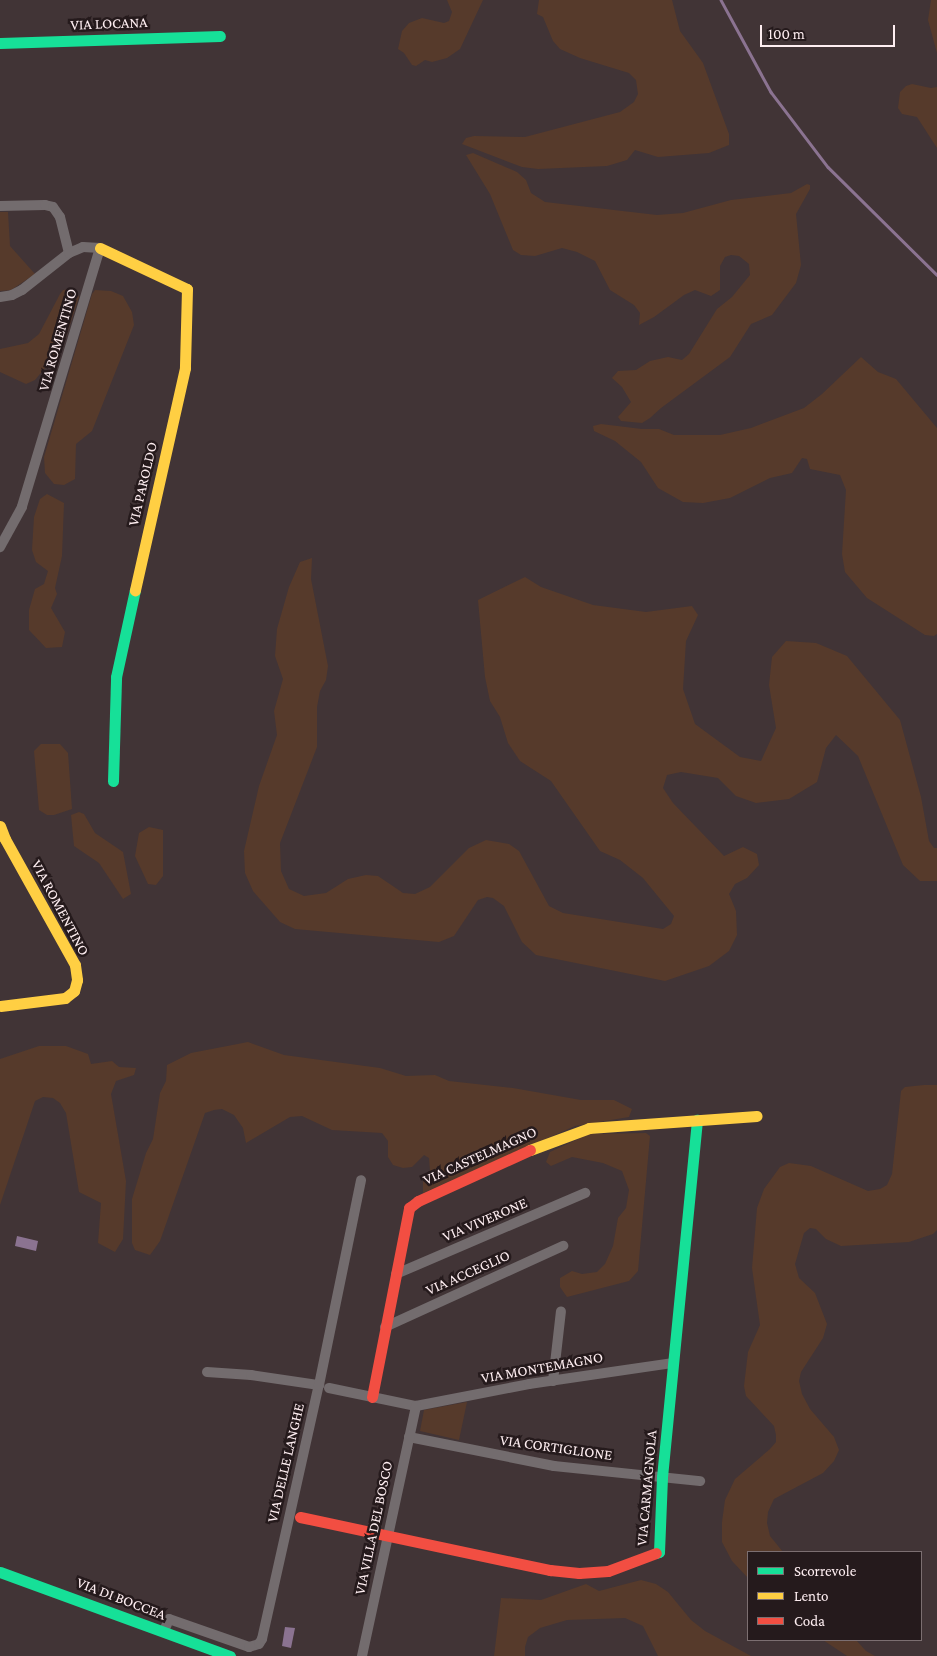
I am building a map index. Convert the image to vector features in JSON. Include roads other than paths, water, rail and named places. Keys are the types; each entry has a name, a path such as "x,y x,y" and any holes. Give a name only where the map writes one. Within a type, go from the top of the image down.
{"street":[{"name":"VIA LOCANA","path":"0,44 91,39 220,36"},
{"path":"0,206 45,205 53,207 60,217 70,253"},
{"path":"0,297 12,295 22,290 70,253 83,247 100,248"},
{"name":"VIA ROMENTINO","path":"0,547 22,508 100,248"},
{"name":"VIA PAROLDO","path":"100,248 187,289 185,368 116,677 113,781"},
{"name":"VIA ROMENTINO","path":"0,826 5,839 75,965 77,980 74,991 64,998 0,1006"},
{"name":"VIA CASTELMAGNO","path":"372,1398 409,1208 418,1201 576,1131 604,1125 757,1116"},
{"name":"VIA CARMAGNOLA","path":"300,1517 550,1570 588,1573 608,1572 659,1552 662,1477 697,1120"},
{"name":"VIA DELLE LANGHE","path":"164,1632 169,1619 249,1647 260,1644 324,1387 361,1180"},
{"name":"VIA VIVERONE","path":"396,1274 585,1193"},
{"name":"VIA ACCEGLIO","path":"385,1327 563,1246"},
{"path":"553,1381 561,1311"},
{"name":"VIA MONTEMAGNO","path":"416,1406 553,1381 673,1364"},
{"path":"207,1372 261,1376 416,1406"},
{"name":"VIA VILLA DEL BOSCO","path":"362,1656 416,1406"},
{"name":"VIA CORTIGLIONE","path":"409,1437 554,1466 700,1481"},
{"name":"VIA DI BOCCEA","path":"0,1572 230,1656"}],"waterway":[{"path":"721,0 771,92 828,167 937,275"}]}
